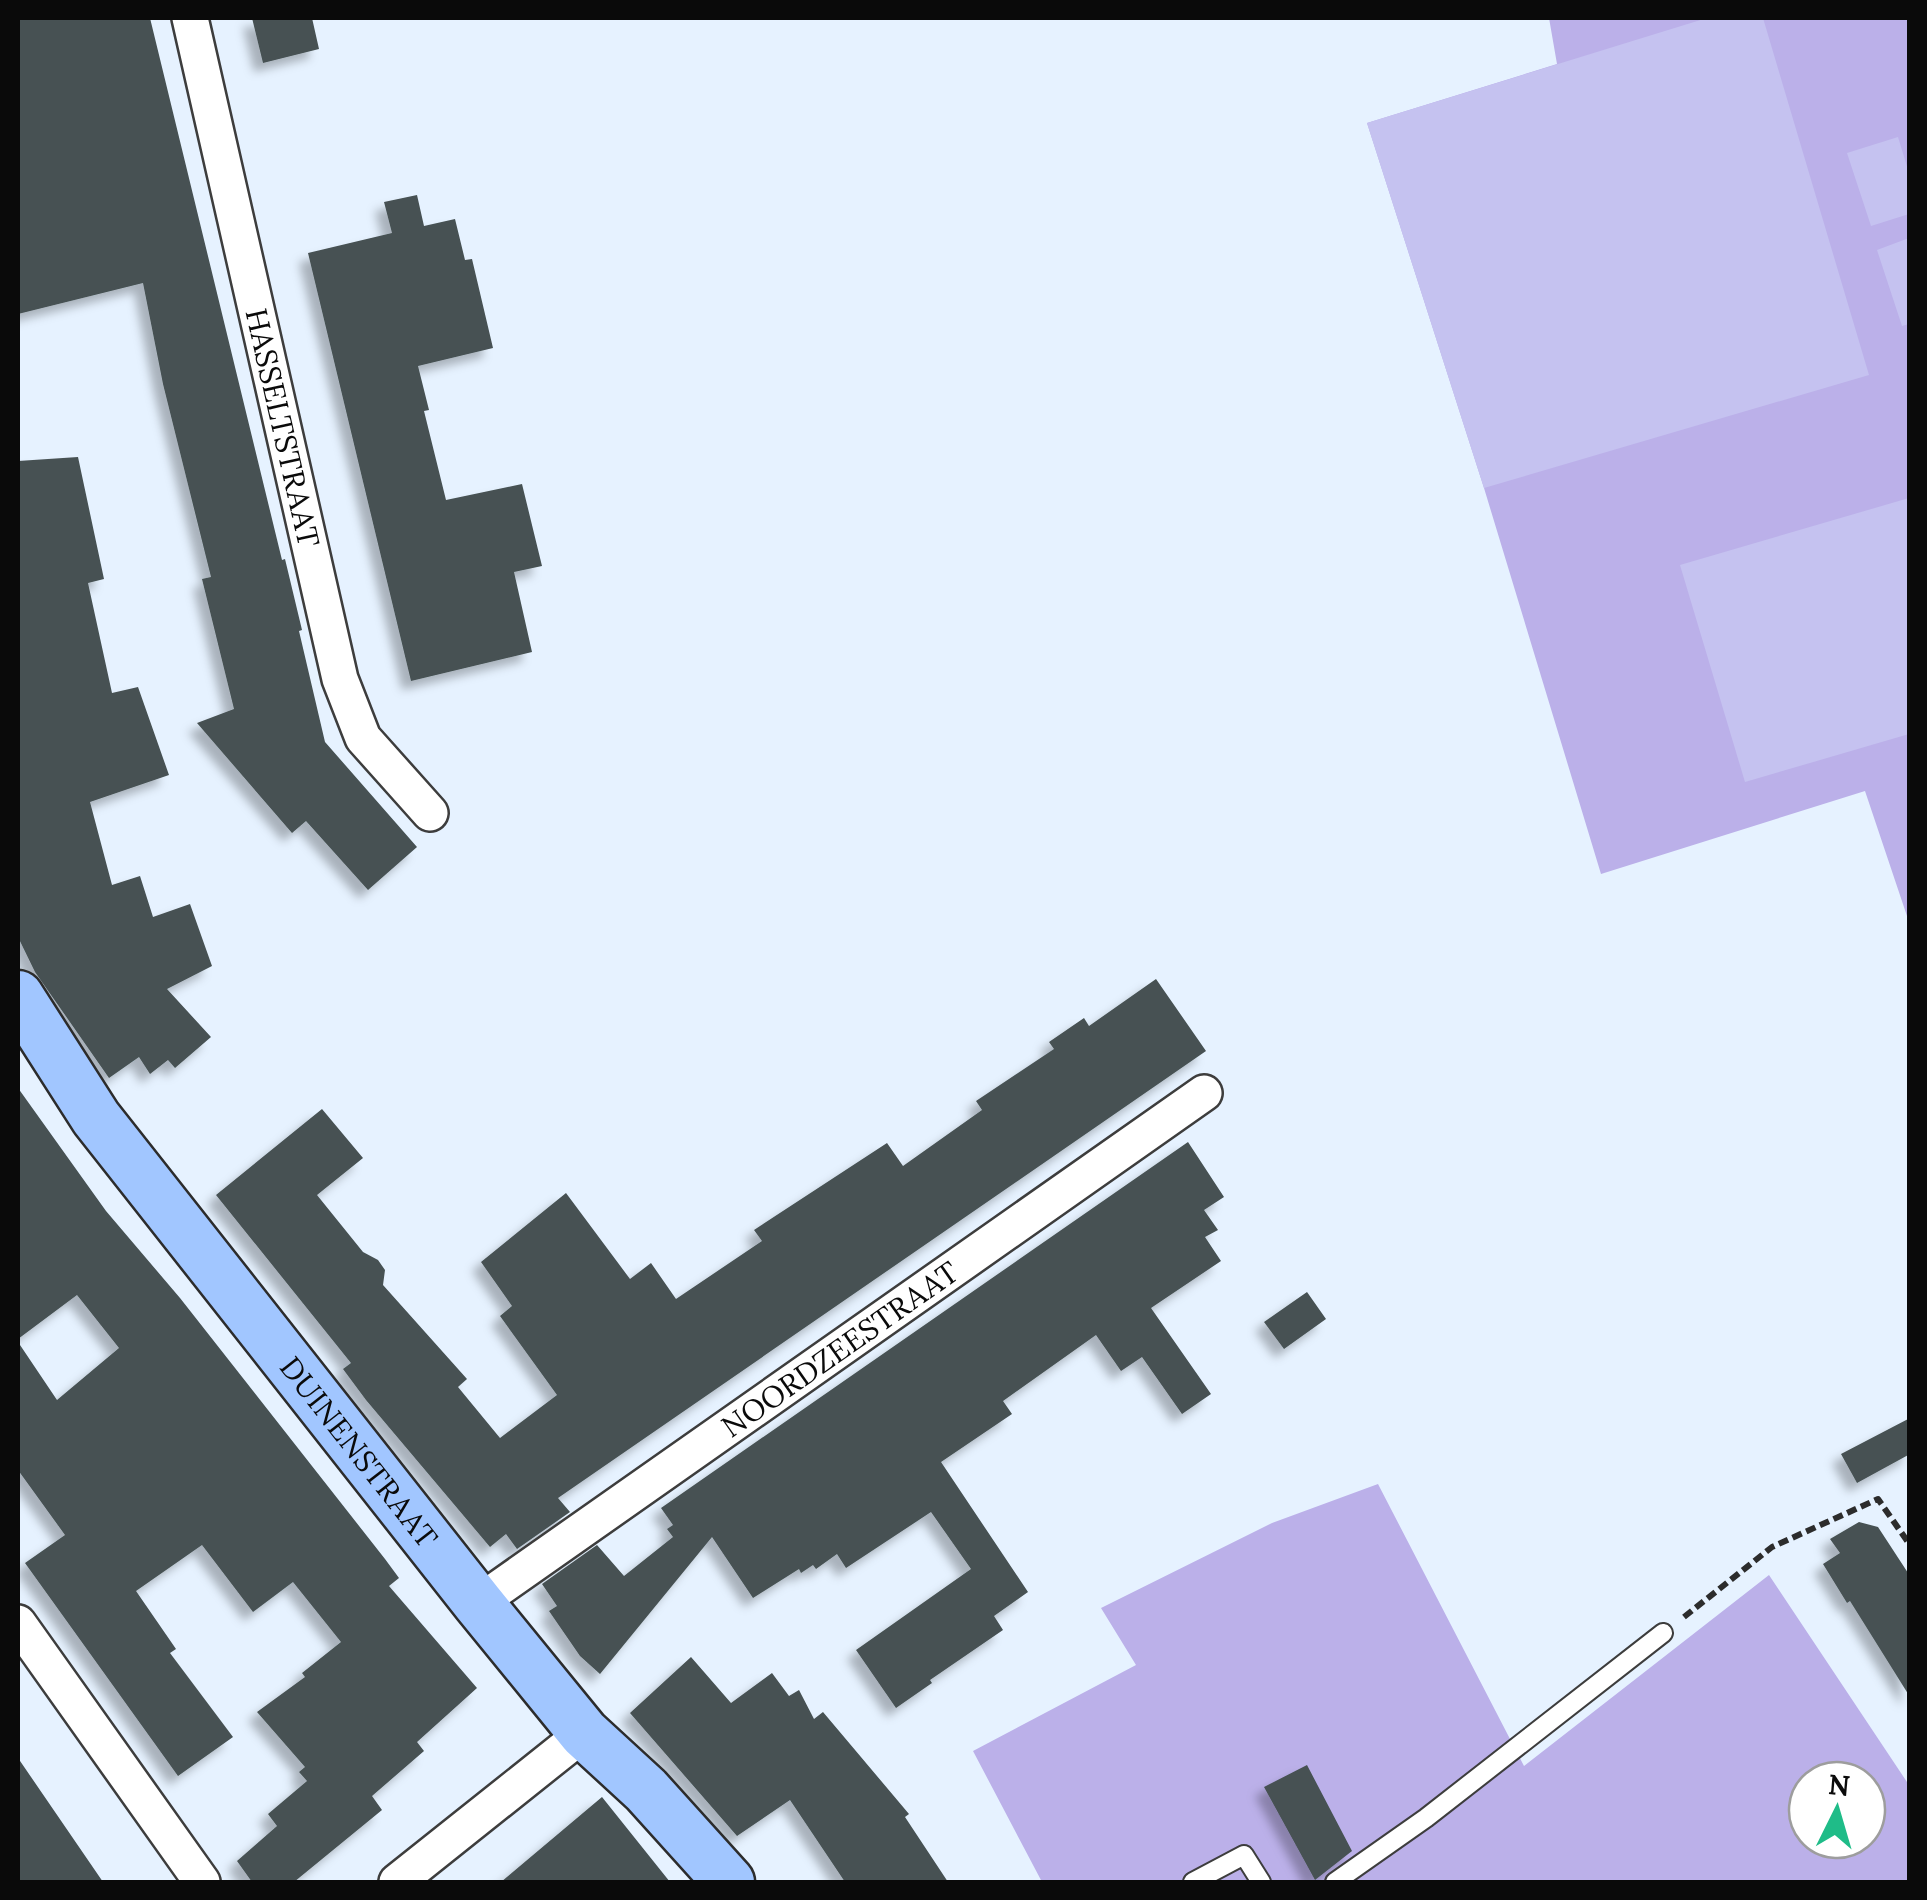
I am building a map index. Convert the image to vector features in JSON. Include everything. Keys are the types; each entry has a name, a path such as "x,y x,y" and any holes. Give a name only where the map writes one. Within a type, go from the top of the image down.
{"street":[{"name":"HASSELTSTRAAT","path":"190,18 340,678 364,738 430,814"},
{"name":"DUINENSTRAAT","path":"18,996 96,1118 478,1604 584,1733 646,1790 729,1882"},
{"name":"NOORDZEESTRAAT","path":"478,1604 1204,1093"},
{"path":"24,1645 202,1882"},
{"path":"396,1882 584,1733"}],"lane":[{"path":"1335,1882 1426,1818 1664,1634"},
{"path":"1193,1882 1244,1855 1260,1882"}],"path":[{"path":"1664,1634 1772,1547 1878,1499 1910,1545"}],"shaded area":[{"path":"1549,18 1909,18 1909,922 1865,791 1601,874 1484,488 1367,123 1557,64"},
{"path":"1707,18 1763,18 1869,375 1484,488 1367,123"},
{"path":"1898,137 1909,173 1909,214 1871,226 1847,153"},
{"path":"1909,238 1909,324 1902,326 1877,250"},
{"path":"1909,498 1909,734 1745,782 1680,565"},
{"path":"1378,1484 1524,1766 1769,1575 1909,1785 1909,1882 1042,1882 973,1751 1136,1665 1101,1608 1272,1523"}],"building":[{"path":"18,18 150,18 282,560 285,559 325,742 417,847 368,890 306,821 292,833 197,723 234,709 202,579 211,577 163,384 143,283 18,314"},
{"path":"252,18 312,18 319,49 263,63"},
{"path":"417,195 424,226 455,219 465,260 472,259 493,348 418,366 429,410 424,411 446,500 522,484 542,566 514,572 532,652 411,681 308,253 392,233 384,202"},
{"path":"78,457 104,579 88,583 112,693 138,687 169,775 90,802 112,885 140,876 153,917 190,904 212,966 167,989 211,1037 175,1068 168,1060 150,1074 139,1057 109,1078 35,972 18,937 18,461"},
{"path":"1156,979 1206,1051 558,1498 570,1512 517,1549 506,1534 490,1547 366,1400 343,1369 351,1363 216,1195 322,1109 363,1158 317,1195 363,1252 378,1260 385,1270 383,1285 467,1379 458,1387 500,1438 557,1395 500,1316 512,1306 481,1262 566,1193 630,1279 651,1263 676,1299 762,1241 754,1230 887,1143 903,1166 982,1110 976,1101 1054,1049 1049,1042 1084,1018 1089,1026"},
{"path":"18,1088 106,1211 180,1298 385,1559 399,1578 389,1586 477,1688 417,1742 424,1751 372,1796 382,1810 294,1882 252,1882 237,1861 277,1826 268,1814 307,1781 299,1772 305,1767 257,1712 305,1677 302,1673 341,1642 293,1582 253,1612 202,1545 136,1591 176,1649 170,1653 233,1737 178,1776 25,1563 65,1535 18,1470 18,1342 57,1400 119,1348 77,1295 18,1339"},
{"path":"1188,1142 1224,1197 1204,1210 1218,1230 1205,1237 1221,1261 1151,1308 1211,1394 1182,1414 1142,1357 1121,1371 1096,1335 1003,1401 1012,1414 941,1462 1028,1592 994,1616 1003,1630 896,1708 856,1650 971,1569 931,1512 846,1568 837,1554 816,1569 813,1565 801,1573 799,1569 753,1598 712,1537 600,1674 580,1656 549,1611 557,1606 542,1584 597,1545 624,1576 673,1537 667,1529 673,1525 661,1508"},
{"path":"1307,1292 1326,1319 1284,1349 1264,1322"},
{"path":"1910,1418 1910,1454 1857,1483 1841,1454"},
{"path":"1859,1522 1878,1527 1910,1576 1910,1697 1823,1564 1840,1553 1830,1539"},
{"path":"691,1657 731,1703 772,1673 789,1696 799,1690 814,1719 823,1712 909,1814 905,1817 948,1882 845,1882 790,1800 737,1836 630,1713"},
{"path":"18,1758 103,1882 18,1882"},
{"path":"1307,1765 1352,1851 1315,1880 1264,1787"},
{"path":"602,1797 670,1882 501,1882"}]}
